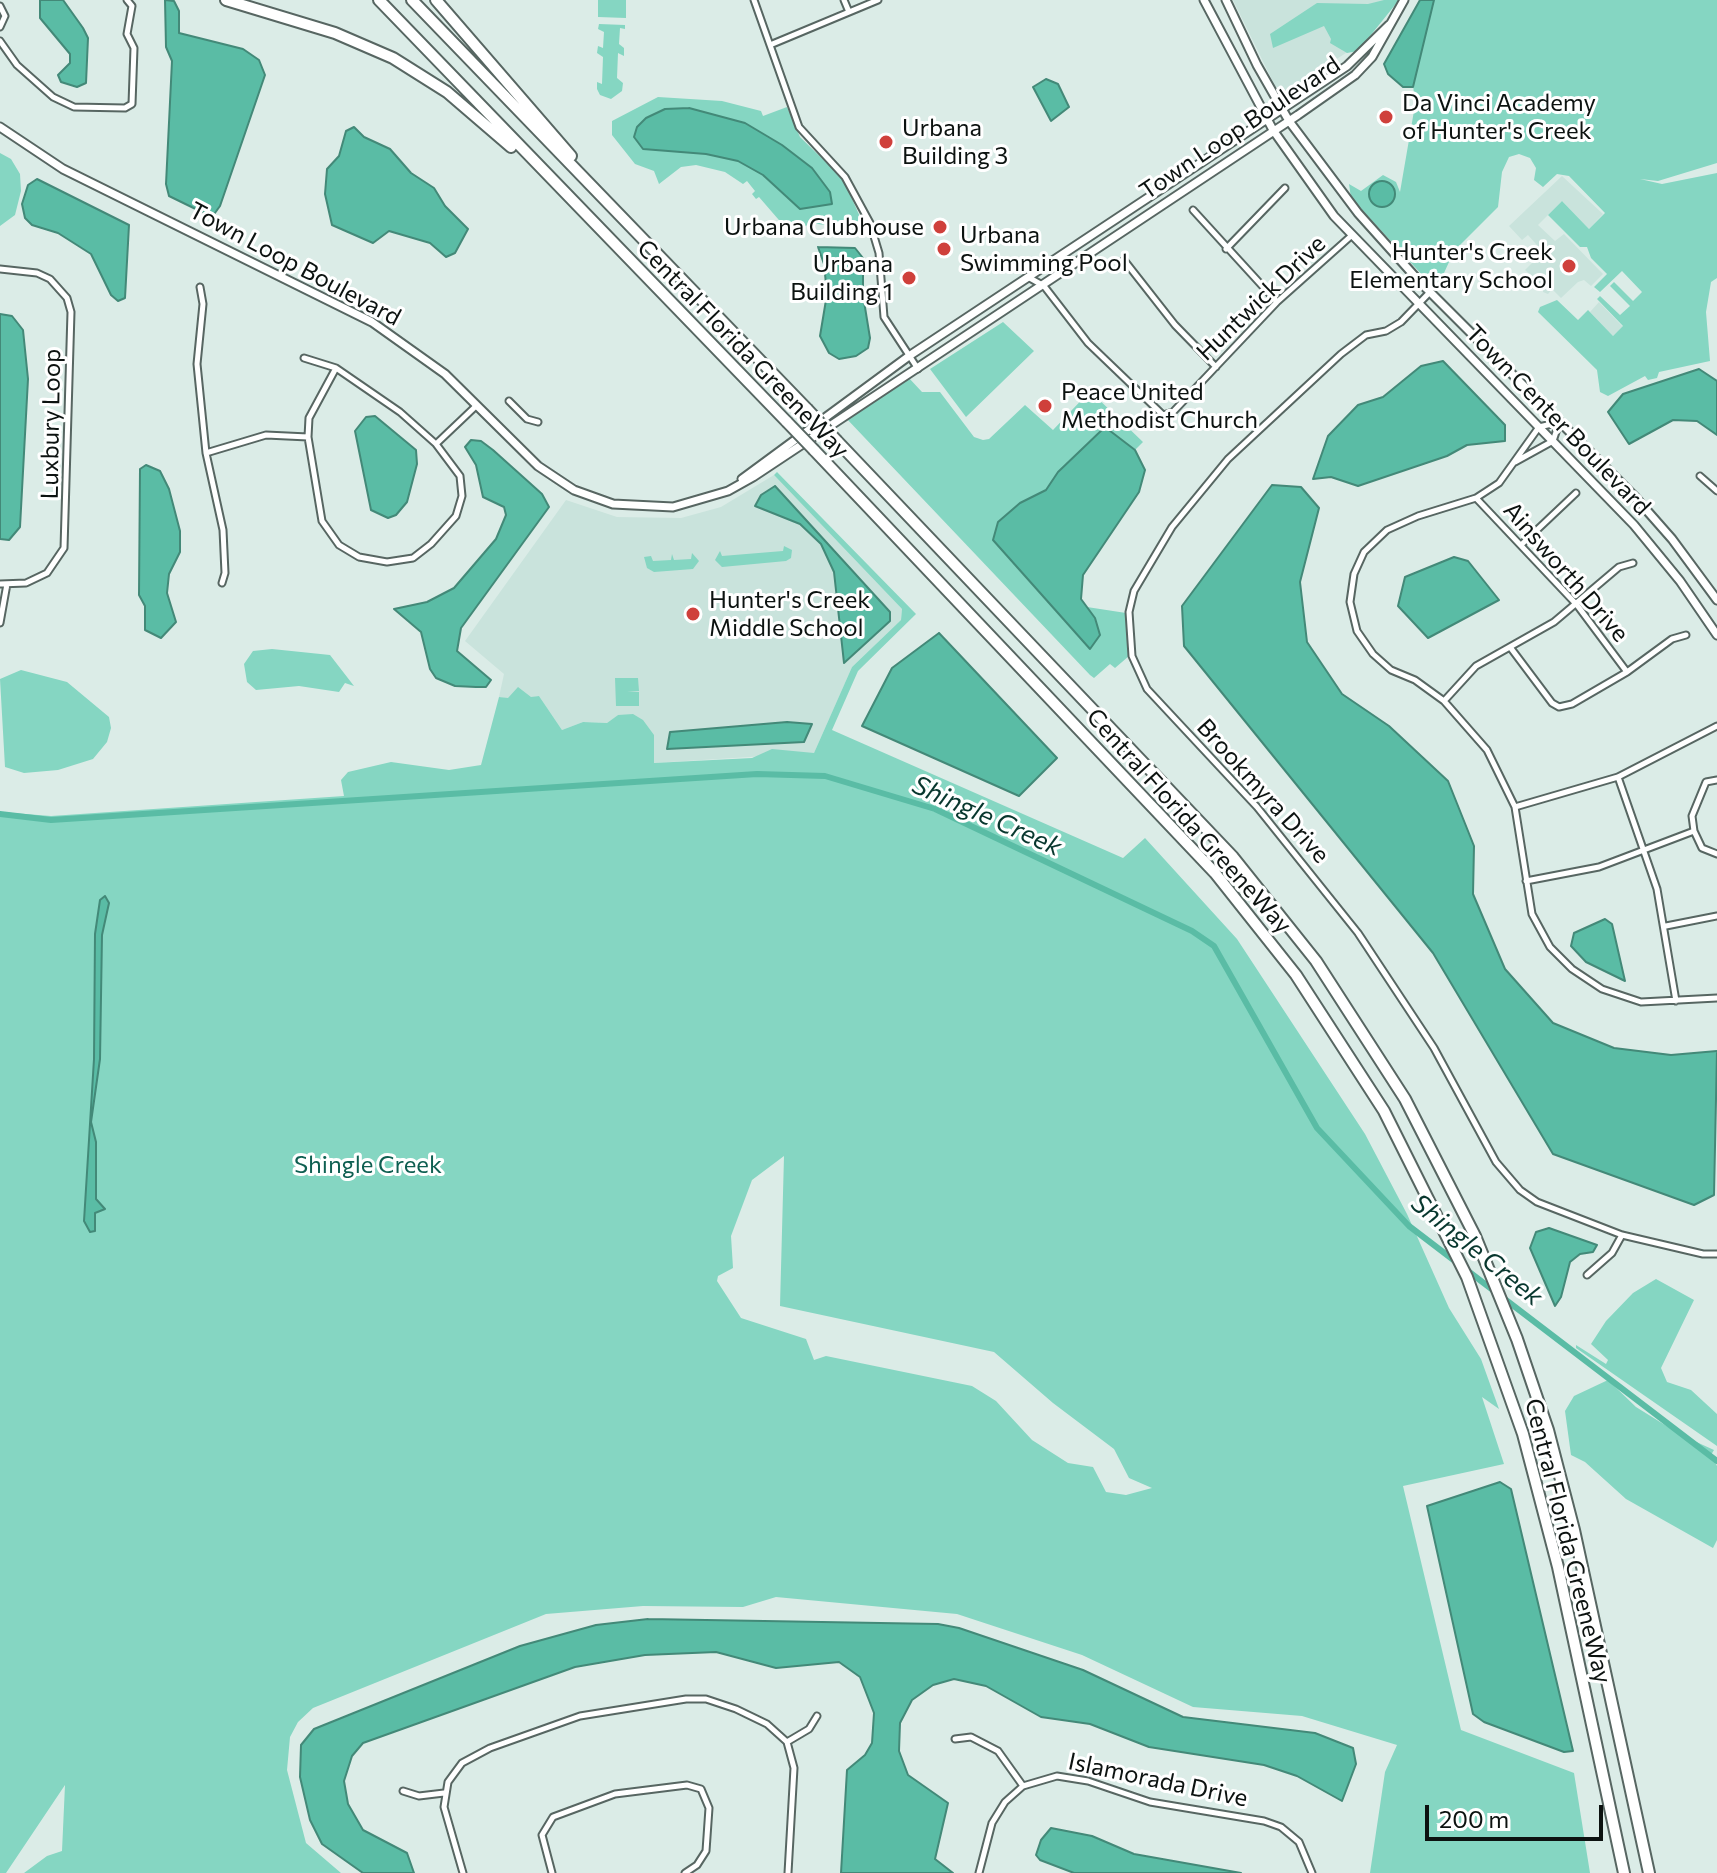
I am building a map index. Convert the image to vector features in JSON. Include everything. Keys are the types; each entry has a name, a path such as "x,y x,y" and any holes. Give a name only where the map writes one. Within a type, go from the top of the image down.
{"highway":[{"path":"226,0 355,41 428,79 479,117 605,237"},
{"name":"Central Florida GreeneWay","path":"379,0 1161,813 1257,923 1368,1084 1453,1246 1495,1348 1535,1472 1624,1873"},
{"name":"Central Florida GreeneWay","path":"412,0 1168,785 1276,908 1341,997 1405,1099 1450,1184 1493,1277 1528,1370 1566,1497 1649,1873"},
{"path":"436,0 623,220"}],"street":[{"path":"0,41 17,65 53,97 74,107 125,108 132,104 134,48 127,34 132,6 127,0"},
{"path":"754,0 799,127 845,177 870,223 879,253 884,317 918,370"},
{"path":"844,0 849,12"},
{"path":"770,45 878,0"},
{"name":"Town Center Boulevard","path":"1204,0 1273,130 1351,236 1634,525 1680,581 1717,635"},
{"name":"Town Center Boulevard","path":"1226,0 1289,121 1358,213 1430,292 1672,539 1717,600"},
{"name":"Town Loop Boulevard","path":"0,127 63,169 372,322 445,374 546,472 574,490 613,504 673,507 728,491 918,370 1289,121 1355,75 1372,57 1404,0"},
{"path":"0,6 5,16 0,27"},
{"name":"Town Loop Boulevard","path":"728,491 909,356 1347,66 1397,17"},
{"path":"1226,249 1285,188"},
{"path":"1193,210 1277,302"},
{"name":"Huntwick Drive","path":"1027,277 1044,286 1088,343 1154,410 1163,415 1173,412 1277,302 1351,236"},
{"path":"1124,260 1175,325 1216,367"},
{"name":"Luxbury Loop","path":"0,269 37,273 50,279 67,298 71,312 64,548 47,573 26,583 4,584"},
{"path":"200,287 203,304 197,364 206,453 223,530 225,573 222,583"},
{"name":"Brookmyra Drive","path":"1430,292 1401,322 1386,331 1366,335 1341,354 1228,459 1172,527 1134,591 1129,612 1132,656 1147,689 1257,807 1358,933 1434,1048 1507,1176 1537,1202 1622,1235 1703,1254 1717,1254"},
{"path":"304,358 336,368 400,412 436,444 460,476 462,496 456,516 431,544 413,558 387,562 359,557 339,545 322,521 308,437 309,418 336,368"},
{"path":"509,401 527,419 538,422"},
{"path":"436,444 476,406"},
{"path":"1560,422 1539,427 1499,483 1476,498 1387,530 1364,552 1350,602 1357,631 1373,654 1391,670 1415,680 1444,701 1487,750 1515,807 1524,848 1532,914 1550,947 1572,969 1602,989 1641,1002 1717,998"},
{"path":"1514,463 1553,441 1560,422"},
{"path":"206,453 266,435 308,437"},
{"path":"1700,476 1717,491"},
{"path":"1521,545 1576,493"},
{"name":"Ainsworth Drive","path":"1476,498 1577,605 1627,672"},
{"path":"1444,701 1476,666 1577,605 1619,567 1633,563"},
{"path":"0,623 4,584"},
{"path":"1510,647 1552,703 1559,707 1572,704 1627,672 1672,639 1686,635"},
{"path":"1515,807 1618,777 1717,726"},
{"path":"1618,777 1645,851 1666,926 1676,1001"},
{"path":"1717,780 1706,782 1698,795 1692,816 1694,831 1702,848 1717,854"},
{"path":"1526,881 1599,867 1694,831"},
{"path":"1666,926 1717,916"},
{"path":"1587,1275 1612,1253 1622,1235"},
{"path":"463,1873 448,1826 444,1793 454,1772 473,1756 580,1716 635,1704 706,1699 767,1724 787,1742 794,1768 788,1873"},
{"path":"787,1742 809,1729 817,1716"},
{"path":"955,1739 971,1737 998,1751 1023,1786 997,1813 979,1873"},
{"name":"Islamorada Drive","path":"1023,1786 1042,1778 1073,1777 1150,1802 1264,1821 1281,1827 1299,1842 1312,1873"},
{"path":"552,1873 542,1835 553,1817 615,1794 687,1785 701,1789 709,1808 706,1851 697,1865 685,1873"},
{"path":"403,1791 419,1796 444,1793"}],"shaded area":[{"path":"40,0 63,0 83,28 88,38 86,83 77,87 61,82 58,75 70,63 70,54 40,18"},
{"path":"165,0 174,1 179,11 179,33 243,49 259,60 265,75 220,206 212,217 169,196 166,184 172,61 166,47"},
{"path":"1233,0 1392,0 1352,49 1286,92 1275,86"},
{"path":"1420,0 1434,0 1413,87 1403,87 1388,74 1384,64"},
{"path":"1046,79 1058,84 1069,107 1051,121 1033,87"},
{"path":"689,108 745,123 782,145 812,168 830,192 832,204 800,209 763,175 738,161 706,154 643,149 634,137 637,127 646,118 665,109"},
{"path":"354,127 364,137 390,149 411,173 434,188 445,206 468,229 455,253 446,257 430,243 389,231 373,243 332,225 325,194 327,169 339,156 346,131"},
{"path":"1562,176 1603,214 1589,229 1562,201 1538,225 1555,241 1564,234 1603,274 1591,286 1584,280 1578,282 1561,298 1552,289 1548,294 1543,292 1543,287 1525,270 1543,252 1528,235 1522,240 1509,226"},
{"path":"37,179 129,225 125,298 118,301 111,295 91,254 58,233 32,225 25,218 22,204 28,185"},
{"path":"1382,181 1391,185 1395,194 1391,203 1382,207 1373,203 1369,194 1373,185"},
{"path":"818,247 855,248 863,258 863,295 870,338 868,348 856,356 839,359 829,353 820,336 827,294 824,264"},
{"path":"1599,302 1623,327 1613,336 1590,312"},
{"path":"0,314 12,316 23,330 28,379 20,527 9,540 0,539"},
{"path":"1443,361 1505,425 1505,441 1467,445 1447,456 1358,486 1331,477 1313,479 1328,436 1358,405 1383,397 1421,366"},
{"path":"1699,369 1717,381 1717,435 1697,421 1673,420 1629,444 1608,412 1623,394"},
{"path":"375,416 416,450 417,464 407,502 396,515 388,518 371,510 355,431 366,417"},
{"path":"1105,427 1135,450 1145,470 1139,492 1083,575 1081,599 1095,618 1100,635 1090,649 993,540 998,522 1020,503 1046,490 1058,472"},
{"path":"471,440 481,441 493,450 542,494 549,507 461,628 457,651 491,680 486,687 455,686 436,678 430,669 421,632 394,609 427,602 454,588 496,539 506,515 504,507 483,497 476,465 465,447"},
{"path":"146,465 160,471 169,489 180,531 180,552 169,574 167,593 176,622 161,638 145,630 145,606 139,595 140,469"},
{"name":"Hunter's Creek Middle School","path":"774,475 902,609 901,620 852,667 814,753 654,763 618,715 607,723 583,722 562,730 539,696 517,700 499,697 504,674 465,641 566,500 617,517 681,518 721,507"},
{"path":"1272,485 1301,487 1319,508 1300,582 1307,642 1342,694 1389,726 1448,781 1474,846 1473,894 1505,969 1553,1023 1614,1048 1671,1055 1717,1051 1714,1195 1694,1205 1553,1154 1433,953 1184,646 1182,606"},
{"path":"775,486 890,612 890,621 844,663 834,572 821,544 800,524 755,506 761,495"},
{"path":"1454,557 1468,561 1499,600 1428,638 1398,606 1405,577"},
{"path":"939,633 1057,758 1019,796 862,726 892,668"},
{"path":"787,722 812,724 804,742 667,749 670,732"},
{"path":"105,896 109,903 102,935 100,1059 91,1122 96,1142 96,1199 105,1209 95,1213 95,1231 90,1232 84,1221 94,1059 95,934 100,900"},
{"path":"1605,919 1612,924 1625,981 1586,962 1571,946 1574,933"},
{"path":"1549,1228 1597,1245 1593,1252 1580,1254 1570,1262 1561,1297 1555,1306 1530,1248 1536,1232"},
{"path":"1500,1482 1511,1489 1573,1751 1564,1752 1484,1722 1473,1714 1427,1506"},
{"path":"648,1619 938,1624 959,1628 1083,1670 1183,1717 1315,1733 1353,1748 1356,1764 1342,1801 1297,1776 1264,1765 1149,1747 1090,1724 1041,1717 986,1686 954,1679 933,1685 912,1700 900,1723 899,1751 908,1775 948,1803 935,1859 953,1873 841,1873 847,1770 865,1755 872,1743 874,1713 860,1677 839,1662 776,1668 716,1652 645,1655 575,1667 363,1743 352,1756 344,1781 348,1804 363,1830 407,1853 414,1873 363,1873 322,1844 310,1820 300,1777 301,1745 314,1729 520,1646 596,1625"},
{"path":"1051,1828 1092,1836 1134,1854 1241,1873 1074,1873 1040,1860 1036,1855 1041,1840"}],"green space":[{"path":"598,0 626,0 626,18 598,17"},
{"path":"1399,0 1358,51 1347,53 1330,43 1324,26 1273,48 1270,34 1317,3 1368,4"},
{"path":"1434,0 1717,0 1717,163 1658,181 1640,179 1662,184 1717,173 1717,278 1711,282 1706,312 1710,361 1659,372 1657,378 1648,380 1645,376 1608,396 1600,392 1597,370 1538,312 1540,307 1557,300 1578,320 1588,310 1613,336 1623,326 1597,299 1600,296 1620,315 1630,306 1610,286 1614,282 1633,301 1642,292 1622,271 1600,292 1594,287 1607,274 1591,258 1587,247 1580,247 1548,215 1562,201 1589,229 1605,213 1569,176 1557,174 1543,187 1534,180 1536,168 1530,158 1519,154 1509,157 1502,172 1498,207 1454,251 1444,273 1436,280 1425,278 1351,198 1349,184 1361,191 1383,175 1396,182 1400,192 1415,105 1413,84"},
{"path":"599,24 625,25 625,29 620,28 619,44 624,48 624,56 618,53 617,78 623,83 622,91 611,99 600,95 597,89 597,82 602,84 603,57 597,53 598,46 603,48 604,32 598,29"},
{"path":"658,97 722,101 761,111 763,116 787,107 800,137 843,179 861,219 845,228 811,223 791,234 759,197 756,199 752,194 755,191 747,181 743,184 725,172 696,165 681,167 659,184 654,171 635,164 612,135 612,121"},
{"path":"0,153 11,159 20,174 21,191 15,215 0,226"},
{"path":"1003,322 1034,351 966,417 930,369"},
{"path":"908,377 922,392 940,392 974,437 983,440 989,439 1025,405 1053,430 1090,391 1143,442 1135,450 1105,428 1058,472 1046,490 1020,503 998,522 1095,618 1087,607 1126,613 1129,656 1115,668 1110,664 1094,678 1090,675 845,417"},
{"name":"Shingle Creek","path":"777,472 916,614 858,671 832,730 1123,858 1145,838 1237,939 1365,1134 1407,1214 1449,1308 1481,1359 1499,1409 1482,1397 1504,1464 1403,1486 1461,1730 1574,1773 1590,1873 1370,1873 1385,1772 1397,1745 1302,1716 1193,1707 1082,1655 957,1614 776,1597 743,1607 643,1606 546,1614 313,1708 298,1722 290,1737 287,1770 306,1843 341,1873 24,1873 47,1856 62,1851 65,1785 6,1873 0,1873 0,812 51,816 344,796 341,780 348,772 391,762 449,770 481,765 499,697 508,698 518,687 531,697 539,696 562,730 583,722 607,723 618,715 633,714 643,720 654,735 654,763 752,758 772,749 814,753 852,667 901,620 902,609 774,475","holes":["784,1156 780,1306 994,1352 1053,1403 1114,1449 1129,1478 1152,1488 1126,1495 1106,1492 1093,1467 1068,1463 1032,1440 996,1401 972,1386 826,1356 814,1360 806,1339 741,1318 717,1281 718,1276 733,1268 731,1236 752,1180"]},
{"path":"784,546 792,550 791,558 786,561 722,567 715,560 720,551 722,556 783,551"},
{"path":"692,553 699,561 693,569 654,572 647,568 644,557 651,556 653,561 671,560 672,554 674,560 691,559"},
{"path":"272,649 330,655 354,686 345,683 339,692 299,686 256,690 247,682 244,664 253,651"},
{"path":"21,670 67,682 109,717 111,728 107,742 93,759 58,770 24,773 5,767 0,679"},
{"path":"615,678 638,678 639,691 627,692 639,692 639,706 616,706"},
{"path":"1656,1279 1694,1300 1661,1368 1667,1382 1691,1390 1717,1414 1717,1446 1576,1348 1576,1345 1606,1364 1608,1360 1591,1344 1606,1321 1633,1293"},
{"path":"1608,1380 1636,1407 1681,1435 1714,1450 1711,1455 1717,1466 1717,1540 1713,1548 1626,1499 1585,1462 1571,1455 1565,1411 1574,1396"}],"waterway":[{"name":"Shingle Creek","path":"0,814 51,820 757,774 825,776 935,809 1192,931 1214,946 1317,1128 1409,1226 1717,1461"}],"place":[{"name":"Da Vinci Academy of Hunter's Creek","path":"1386,117"},
{"name":"Urbana Building 3","path":"886,142"},
{"name":"Urbana Clubhouse","path":"940,227"},
{"name":"Urbana Swimming Pool","path":"944,249"},
{"name":"Hunter's Creek Elementary School","path":"1569,266"},
{"name":"Urbana Building 1","path":"909,278"},
{"name":"Peace United Methodist Church","path":"1045,406"},
{"name":"Hunter's Creek Middle School","path":"693,614"}]}
